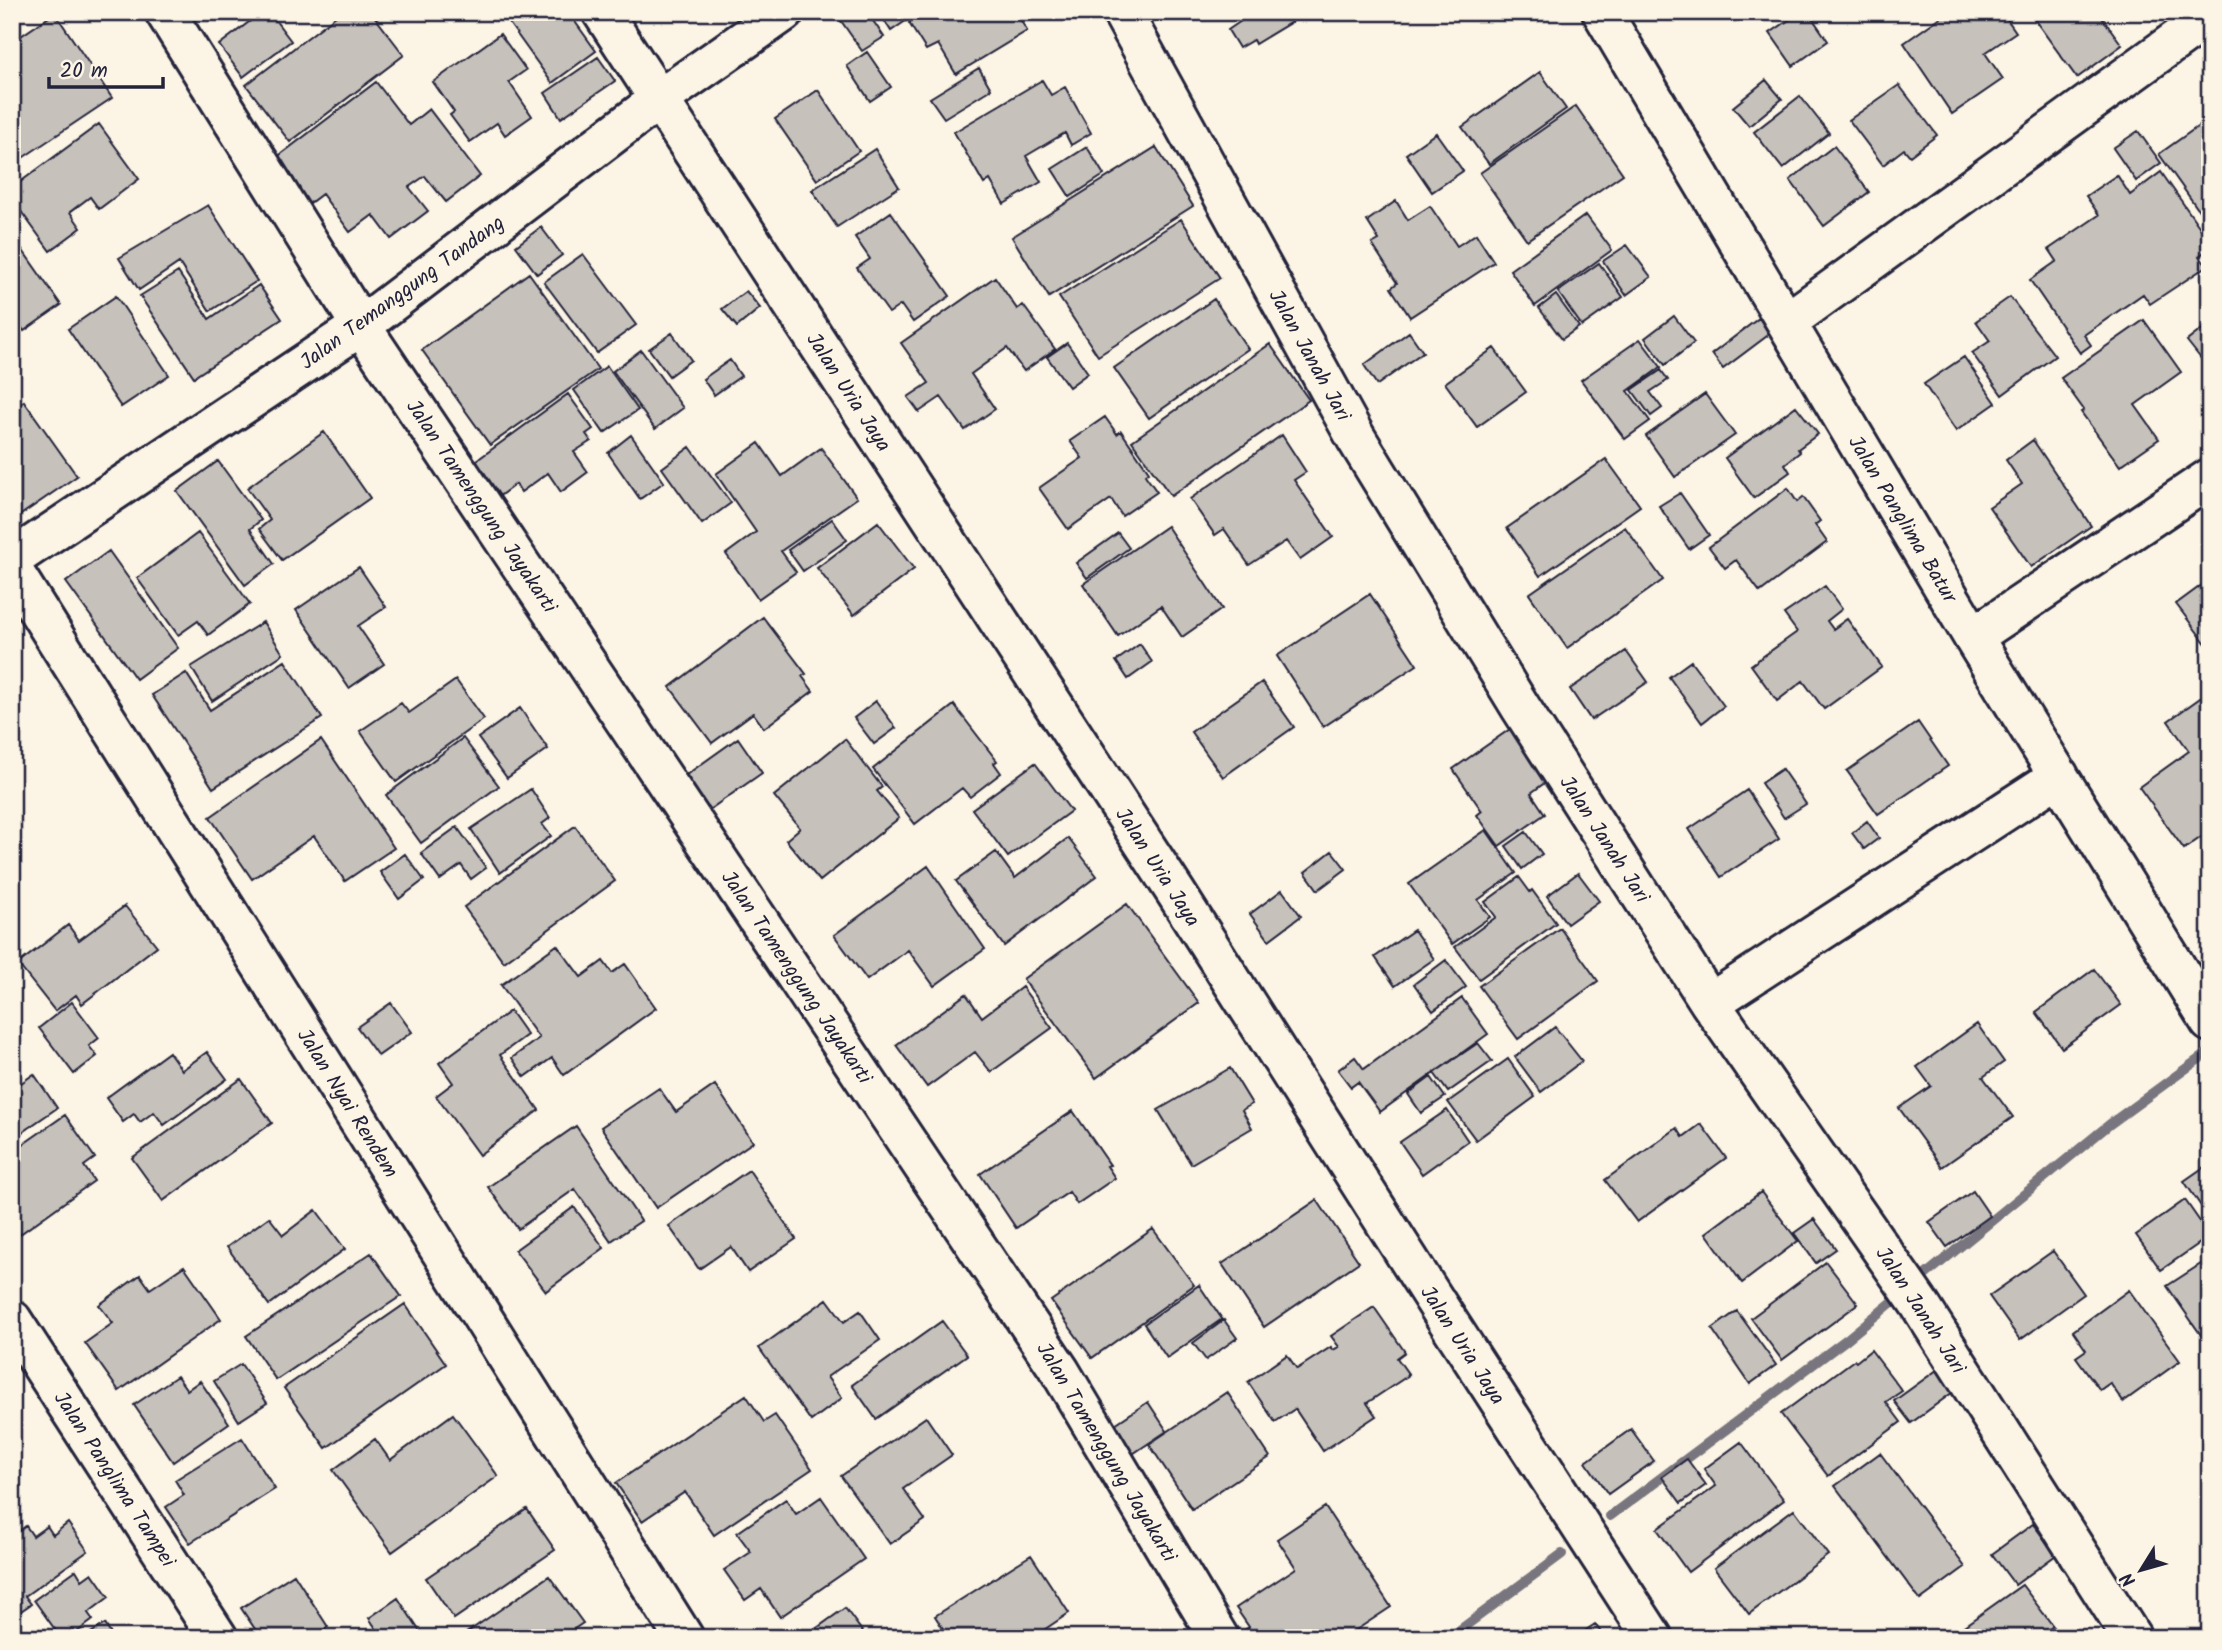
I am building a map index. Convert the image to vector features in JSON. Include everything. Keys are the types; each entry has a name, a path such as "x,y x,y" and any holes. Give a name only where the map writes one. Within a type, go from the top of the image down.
{"street":[{"name":"Jalan Tamenggung Jayakarti","path":"164,12 361,326 1060,1371 1219,1638"},
{"name":"Jalan Uria Jaya","path":"602,12 1176,893 1653,1638"},
{"name":"Jalan Temanggung Tandang","path":"12,559 361,326 658,100 785,12"},
{"name":"Jalan Janah Jari","path":"1122,12 1356,438 1521,708 1710,1003 1920,1306 2132,1638"},
{"name":"Jalan Panglima Batur","path":"1602,12 1973,636 2209,1018"},
{"path":"1787,323 2210,16"},
{"path":"1973,636 2210,478"},
{"name":"Jalan Nyai Rendem","path":"12,569 684,1638"},
{"path":"1710,1003 2059,776"},
{"name":"Jalan Panglima Tampei","path":"12,1320 218,1638"}],"building":[{"path":"262,12 269,12 291,41 243,77 219,45"},
{"path":"341,12 371,12 404,55 290,142 246,85"},
{"path":"501,12 568,12 596,51 552,83"},
{"path":"847,12 867,12 884,37 862,51 839,18"},
{"path":"879,12 902,12 907,20 891,31"},
{"path":"925,12 1016,12 1027,31 956,74 938,44 926,50 909,23"},
{"path":"1236,12 1308,12 1255,44 1253,40 1239,48 1228,30 1241,21"},
{"path":"1801,12 1808,12 1828,41 1793,66 1770,33"},
{"path":"1948,12 2002,12 2016,32 1985,53 2003,79 1952,114 1904,43"},
{"path":"2029,12 2098,12 2122,45 2077,78"},
{"path":"55,13 112,98 12,165 12,42"},
{"path":"500,34 526,70 509,82 532,116 505,135 497,123 470,142 450,115 454,112 433,82"},
{"path":"867,52 891,87 870,101 847,66"},
{"path":"598,57 615,81 561,118 545,93"},
{"path":"979,68 991,89 944,118 930,98"},
{"path":"1540,72 1566,109 1489,164 1462,127"},
{"path":"1042,80 1051,95 1065,87 1091,133 1071,145 1065,133 1026,156 1041,182 1004,204 990,180 984,184 954,132"},
{"path":"1766,80 1782,99 1749,126 1733,107"},
{"path":"376,82 409,125 429,109 480,176 446,202 425,176 409,187 428,211 391,239 373,215 350,232 322,194 302,209 268,164"},
{"path":"1899,85 1937,135 1910,156 1904,149 1883,165 1849,120"},
{"path":"818,90 859,151 817,180 775,119"},
{"path":"1800,96 1829,133 1783,169 1754,132"},
{"path":"1576,106 1623,174 1527,240 1480,173"},
{"path":"2210,118 2210,226 2159,154"},
{"path":"99,124 139,179 99,209 90,197 70,212 81,228 50,251 12,199 12,188"},
{"path":"2138,131 2161,163 2136,181 2113,148"},
{"path":"1436,133 1463,171 1432,192 1406,154"},
{"path":"1834,146 1869,192 1824,226 1790,180"},
{"path":"1087,147 1104,175 1070,197 1052,169"},
{"path":"1156,147 1193,206 1049,297 1012,237"},
{"path":"875,149 899,187 837,227 812,190"},
{"path":"2161,172 2210,242 2210,248 2199,256 2207,266 2150,304 2143,294 2084,335 2091,345 2080,353 2030,280 2057,261 2049,249 2099,215 2086,196 2117,175 2130,195"},
{"path":"1396,201 1408,220 1430,206 1457,246 1476,234 1494,262 1410,317 1391,288 1397,283 1372,244 1379,240 1367,221"},
{"path":"208,205 257,281 210,311 179,263 139,290 119,258"},
{"path":"891,212 950,296 913,322 901,305 889,313 857,268 870,259 855,237"},
{"path":"1586,215 1612,250 1535,306 1510,270"},
{"path":"1181,219 1220,278 1098,356 1059,297"},
{"path":"541,227 562,255 537,274 516,246"},
{"path":"12,235 61,305 24,331 12,314"},
{"path":"1627,245 1651,277 1626,295 1603,261"},
{"path":"583,254 636,325 597,353 544,282"},
{"path":"1599,263 1623,297 1582,326 1558,292"},
{"path":"178,272 209,319 259,285 282,319 194,377 140,296"},
{"path":"529,273 598,369 490,445 422,350"},
{"path":"995,277 1017,309 1023,305 1055,349 1024,371 1007,348 971,374 995,409 965,430 941,397 919,412 908,397 929,383 901,343"},
{"path":"746,291 760,308 737,327 722,309"},
{"path":"1556,295 1579,327 1562,339 1539,308"},
{"path":"116,296 169,375 121,407 68,329"},
{"path":"2010,297 2055,356 2002,395 1972,353 1990,341 1976,321"},
{"path":"1214,299 1248,349 1149,418 1114,368"},
{"path":"1674,316 1694,343 1665,365 1645,338"},
{"path":"1759,318 1771,333 1723,369 1712,354"},
{"path":"2144,320 2181,372 2135,405 2159,439 2120,466 2081,412 2084,410 2061,378"},
{"path":"2210,323 2210,370 2187,341"},
{"path":"1409,332 1423,352 1377,385 1364,365"},
{"path":"672,333 691,360 669,376 649,349"},
{"path":"1640,339 1661,367 1628,391 1650,421 1625,439 1581,380"},
{"path":"1067,343 1088,373 1069,387 1047,357"},
{"path":"1270,344 1309,400 1171,496 1132,441"},
{"path":"1494,348 1526,392 1477,427 1445,383"},
{"path":"641,350 683,408 655,429 613,371"},
{"path":"1964,357 1996,403 1956,431 1924,384"},
{"path":"730,360 741,376 714,395 703,379"},
{"path":"607,366 638,410 604,433 574,390"},
{"path":"1661,370 1668,380 1650,392 1662,408 1651,416 1632,390"},
{"path":"568,394 593,429 586,434 591,441 574,452 588,472 561,492 548,473 521,492 516,484 498,497 473,463"},
{"path":"1705,394 1735,435 1675,477 1646,436"},
{"path":"24,401 77,476 12,521 12,410"},
{"path":"1796,406 1818,434 1798,449 1800,452 1785,464 1790,472 1754,498 1725,458"},
{"path":"1105,417 1117,434 1121,431 1149,472 1145,475 1157,492 1122,516 1111,499 1068,529 1039,488 1082,458 1070,441"},
{"path":"324,432 370,498 282,560 259,529 270,520 247,488"},
{"path":"631,435 664,482 640,499 608,453"},
{"path":"1282,435 1306,472 1294,480 1333,537 1300,560 1286,541 1249,565 1224,529 1215,535 1190,499"},
{"path":"2033,440 2091,526 2031,567 1989,507 2022,484 2006,460"},
{"path":"759,443 782,476 821,448 857,498 781,551 796,572 758,599 726,554 756,532 716,474"},
{"path":"690,447 731,503 702,524 662,468"},
{"path":"1606,459 1640,506 1540,576 1507,528"},
{"path":"218,461 261,520 250,529 274,564 245,585 177,491"},
{"path":"1788,488 1797,502 1803,497 1820,521 1815,525 1827,542 1760,592 1736,560 1725,568 1709,547"},
{"path":"1680,493 1709,535 1689,549 1659,506"},
{"path":"832,519 847,540 803,571 788,550"},
{"path":"878,522 914,569 854,615 817,568"},
{"path":"1167,526 1222,609 1182,637 1161,606 1118,636 1083,584"},
{"path":"1625,527 1663,580 1567,648 1529,594"},
{"path":"198,533 250,604 208,635 198,621 178,635 137,578"},
{"path":"1118,533 1129,548 1087,578 1076,563"},
{"path":"109,551 178,648 136,679 66,582"},
{"path":"359,567 386,607 358,626 384,664 349,688 296,610"},
{"path":"2210,579 2210,649 2176,604"},
{"path":"1825,586 1842,609 1827,621 1833,629 1847,619 1882,667 1824,709 1803,681 1777,701 1751,665 1797,632 1784,614"},
{"path":"1370,594 1417,665 1323,727 1277,656"},
{"path":"763,617 806,674 802,676 813,691 764,728 753,713 712,743 670,687"},
{"path":"263,622 283,654 212,701 191,667"},
{"path":"1140,644 1152,662 1128,679 1116,661"},
{"path":"1626,651 1648,682 1591,720 1570,689"},
{"path":"285,661 322,718 213,788 152,695 186,673 210,710"},
{"path":"1691,661 1724,706 1702,723 1669,677"},
{"path":"456,680 484,719 396,782 360,731 401,703 409,713"},
{"path":"1262,682 1294,727 1223,777 1191,732"},
{"path":"2210,691 2210,831 2184,849 2139,787 2189,751 2168,721"},
{"path":"876,701 896,728 874,744 854,718"},
{"path":"954,705 997,761 994,763 1001,773 970,797 962,788 915,824 873,769"},
{"path":"520,708 548,749 507,778 478,738"},
{"path":"1918,722 1948,766 1878,814 1847,771"},
{"path":"1513,727 1550,779 1531,793 1545,814 1499,846 1477,815 1482,811 1453,769"},
{"path":"463,738 499,786 421,843 386,795"},
{"path":"738,738 762,773 703,814 679,780"},
{"path":"845,739 882,787 877,791 899,818 820,881 786,840 800,828 774,796"},
{"path":"321,740 394,848 345,881 314,836 252,879 210,817"},
{"path":"1035,763 1071,811 1008,857 972,809"},
{"path":"1782,769 1806,804 1784,818 1761,783"},
{"path":"531,789 550,818 542,824 551,836 500,873 471,829"},
{"path":"1747,790 1779,839 1721,877 1689,829"},
{"path":"1867,821 1879,838 1864,849 1852,833"},
{"path":"575,826 615,881 504,962 464,907"},
{"path":"457,827 486,868 471,879 461,865 440,880 421,853"},
{"path":"1486,830 1516,873 1478,900 1490,917 1452,944 1409,884"},
{"path":"1526,832 1542,854 1522,869 1506,846"},
{"path":"1068,838 1097,876 1004,946 956,881 996,852 1015,878"},
{"path":"1332,851 1346,869 1318,890 1305,872"},
{"path":"405,854 424,880 399,899 380,872"},
{"path":"928,866 985,949 934,986 908,950 867,980 834,935"},
{"path":"1578,873 1599,901 1567,924 1547,896"},
{"path":"1519,877 1556,923 1479,979 1455,947 1496,917 1485,902"},
{"path":"1282,890 1301,916 1269,940 1250,914"},
{"path":"1127,904 1199,1003 1096,1078 1023,979"},
{"path":"125,906 157,946 82,1004 76,995 55,1011 18,964 68,925 79,940"},
{"path":"1560,928 1598,981 1518,1039 1479,986"},
{"path":"1414,930 1434,959 1395,986 1375,957"},
{"path":"557,945 581,977 603,961 612,973 625,964 656,1008 564,1075 552,1058 525,1077 512,1058 539,1038 501,985"},
{"path":"1446,960 1466,987 1433,1011 1414,984"},
{"path":"2094,969 2121,1005 2062,1048 2036,1012"},
{"path":"1022,987 1052,1028 991,1072 975,1052 927,1087 896,1045 966,994 982,1017"},
{"path":"1462,998 1488,1034 1380,1112 1358,1082 1351,1087 1338,1070 1355,1057 1364,1069"},
{"path":"72,1002 99,1038 89,1046 97,1056 74,1074 39,1028"},
{"path":"391,1003 412,1032 378,1056 357,1027"},
{"path":"510,1011 527,1035 500,1055 539,1110 479,1155 436,1096 453,1083 439,1063"},
{"path":"1977,1024 2004,1062 1983,1077 2013,1117 1942,1167 1899,1108 1931,1086 1917,1067"},
{"path":"1555,1027 1582,1061 1541,1092 1515,1057"},
{"path":"1478,1043 1492,1061 1448,1092 1434,1073"},
{"path":"169,1052 182,1070 207,1052 227,1079 164,1125 154,1112 140,1122 134,1114 123,1122 106,1098"},
{"path":"1508,1059 1535,1097 1476,1140 1448,1102"},
{"path":"1230,1068 1252,1104 1242,1110 1252,1128 1191,1164 1158,1110"},
{"path":"34,1074 57,1108 12,1139 12,1085 14,1088"},
{"path":"1431,1077 1445,1097 1421,1113 1408,1094"},
{"path":"241,1079 272,1123 163,1201 132,1158"},
{"path":"715,1085 753,1142 656,1208 601,1127 659,1088 676,1112"},
{"path":"1447,1110 1468,1141 1422,1174 1400,1142"},
{"path":"1073,1111 1110,1165 1107,1166 1115,1178 1077,1204 1069,1192 1016,1228 980,1174"},
{"path":"65,1115 95,1158 84,1166 94,1181 16,1237 12,1231 12,1152"},
{"path":"1701,1124 1726,1158 1637,1222 1605,1180 1677,1128 1683,1137"},
{"path":"576,1126 641,1221 611,1241 575,1189 518,1229 488,1187"},
{"path":"2210,1163 2210,1204 2203,1209 2184,1181"},
{"path":"749,1170 796,1239 748,1272 731,1247 699,1269 669,1226"},
{"path":"1973,1191 1990,1216 1947,1247 1929,1222"},
{"path":"1761,1192 1798,1241 1742,1283 1706,1233"},
{"path":"1317,1200 1359,1262 1264,1327 1222,1264"},
{"path":"2185,1200 2210,1236 2161,1270 2136,1235"},
{"path":"574,1207 604,1248 546,1291 515,1250"},
{"path":"316,1210 345,1249 269,1305 227,1247 269,1217 283,1235"},
{"path":"1814,1219 1836,1249 1816,1263 1794,1233"},
{"path":"1153,1229 1194,1285 1092,1358 1051,1301"},
{"path":"2053,1251 2084,1294 2020,1340 1989,1296"},
{"path":"371,1253 401,1296 276,1380 246,1336"},
{"path":"2210,1258 2210,1348 2167,1286"},
{"path":"1826,1262 1858,1304 1782,1360 1751,1318"},
{"path":"184,1266 221,1319 119,1391 85,1343 113,1323 99,1305 140,1275 150,1289"},
{"path":"1199,1285 1222,1319 1167,1358 1144,1324"},
{"path":"2129,1290 2180,1361 2123,1402 2110,1383 2100,1390 2076,1357 2086,1350 2073,1331"},
{"path":"827,1299 844,1322 860,1311 880,1340 827,1377 842,1398 811,1421 759,1348"},
{"path":"405,1304 446,1364 326,1448 284,1388"},
{"path":"1374,1307 1405,1352 1397,1358 1409,1375 1367,1403 1376,1416 1323,1451 1295,1409 1275,1422 1248,1382 1287,1355 1297,1369 1331,1347 1333,1350 1339,1347 1331,1336"},
{"path":"1737,1311 1776,1365 1750,1384 1712,1329"},
{"path":"1224,1320 1237,1338 1206,1360 1193,1343"},
{"path":"942,1321 967,1355 876,1419 852,1385"},
{"path":"1871,1350 1902,1391 1886,1402 1901,1422 1828,1476 1781,1414"},
{"path":"241,1364 267,1403 239,1421 214,1381"},
{"path":"1937,1370 1953,1392 1911,1423 1894,1401"},
{"path":"177,1376 187,1390 200,1381 229,1423 173,1462 134,1405"},
{"path":"1227,1392 1270,1457 1192,1509 1149,1444"},
{"path":"746,1395 764,1422 775,1415 812,1469 714,1535 685,1492 642,1521 616,1483"},
{"path":"1148,1402 1167,1431 1128,1457 1109,1428"},
{"path":"453,1414 498,1476 392,1552 333,1470 375,1439 390,1460"},
{"path":"926,1417 952,1455 903,1489 925,1520 890,1544 841,1476"},
{"path":"1631,1429 1654,1461 1608,1494 1586,1462"},
{"path":"242,1438 275,1489 190,1543 166,1507 184,1495 175,1480"},
{"path":"1741,1442 1784,1500 1688,1572 1657,1529 1716,1486 1704,1469"},
{"path":"1880,1453 1965,1567 1920,1600 1835,1486"},
{"path":"1687,1459 1706,1485 1681,1503 1662,1477"},
{"path":"821,1497 864,1559 780,1617 761,1589 745,1600 724,1570 751,1552 737,1533 786,1499 796,1514"},
{"path":"1325,1507 1391,1607 1344,1638 1233,1638 1249,1627 1236,1608 1296,1568 1277,1539"},
{"path":"527,1509 555,1550 454,1619 426,1578"},
{"path":"1794,1509 1828,1555 1749,1614 1714,1568"},
{"path":"68,1523 88,1551 25,1596 31,1604 12,1617 12,1536 26,1526 33,1536 47,1526 53,1535"},
{"path":"2033,1524 2056,1555 2015,1585 1992,1554"},
{"path":"1031,1555 1069,1613 1038,1634 1041,1638 949,1638 935,1616"},
{"path":"76,1570 82,1580 92,1573 109,1597 88,1613 93,1620 69,1638 61,1638 34,1600"},
{"path":"294,1574 328,1627 312,1638 261,1638 241,1608"},
{"path":"549,1576 583,1623 561,1638 459,1638"},
{"path":"2022,1585 2053,1626 2038,1638 1947,1638"},
{"path":"398,1598 424,1638 371,1638 379,1633 369,1618"},
{"path":"845,1608 867,1638 803,1638"},
{"path":"105,1624 113,1638 83,1638"},
{"path":"1595,1624 1605,1638 1574,1638"}],"waterway":[{"path":"1610,1516 1847,1339 2110,1124 2210,1051"},
{"path":"1449,1638 1562,1554"}]}
